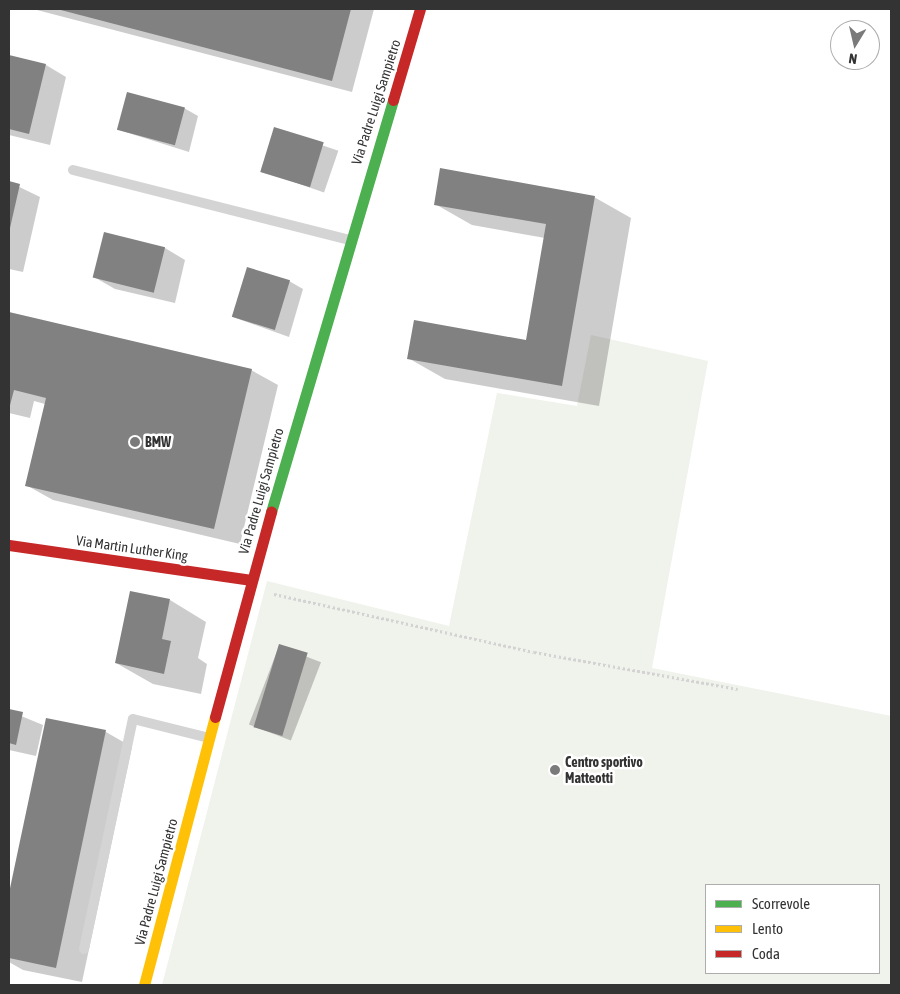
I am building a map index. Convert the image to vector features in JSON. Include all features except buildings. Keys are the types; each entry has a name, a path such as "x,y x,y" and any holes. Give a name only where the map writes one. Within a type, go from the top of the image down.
{"street":[{"name":"Via Padre Luigi Sampietro","path":"144,985 252,580 350,240 417,26 420,9"},
{"name":"Via Martin Luther King","path":"9,545 252,580"}],"lane":[{"path":"73,170 350,240"},
{"path":"84,949 133,719 210,738"}],"path":[{"path":"252,580 266,592 534,652 738,689"}],"shaded area":[{"name":"Centro sportivo Matteotti","path":"591,335 708,361 652,668 891,716 891,985 162,985 267,581 449,626 497,393 577,406"}],"traffic: fast":[{"path":"271,512 393,100"}],"traffic: slow":[{"path":"144,985 215,717"}],"traffic: jam":[{"path":"393,100 420,9"},
{"path":"215,717 271,512"},
{"path":"9,545 251,580"}],"place":[{"name":"BMW","path":"135,442"},
{"name":"Centro sportivo Matteotti","path":"555,770"}]}
